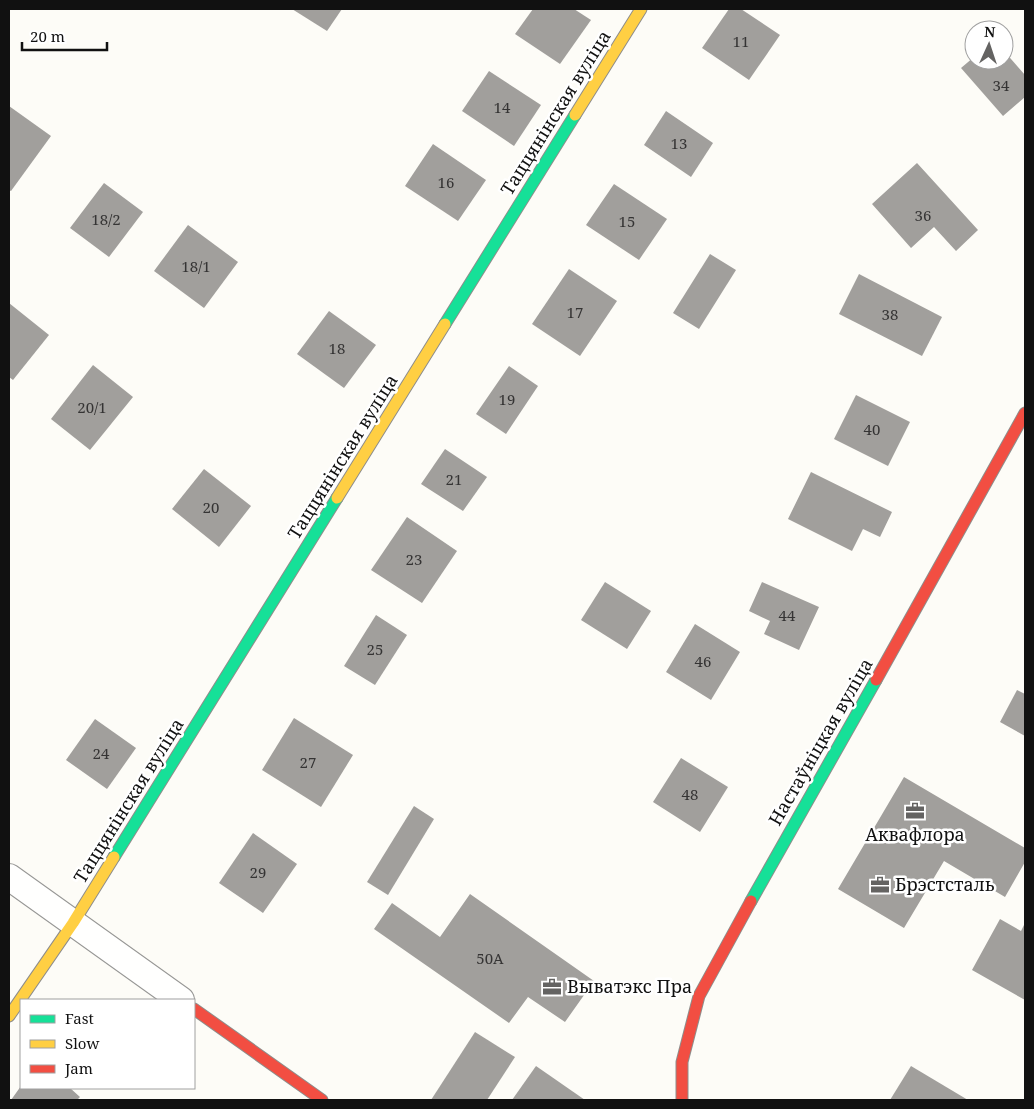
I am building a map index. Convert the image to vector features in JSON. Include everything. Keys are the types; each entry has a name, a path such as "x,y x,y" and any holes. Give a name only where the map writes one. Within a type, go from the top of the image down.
{"street":[{"name":"Таццянінская вуліца","path":"21,999 73,923 641,9"},
{"name":"Настаўніцкая вуліца","path":"682,1100 682,1062 699,996 734,929 904,632 1025,413"},
{"path":"9,877 180,999"},
{"name":"Таццянінская вуліца","path":"9,1016 20,1000"},
{"path":"195,1010 322,1100"}],"building":[{"path":"292,9 342,9 327,31"},
{"path":"533,9 574,9 591,20 560,64 515,34"},
{"path":"729,9 741,9 780,35 749,80 702,48"},
{"path":"1014,62 1025,75 1025,97 1003,116 961,68 964,65 964,70 1014,70"},
{"path":"489,71 541,105 514,146 462,111"},
{"path":"9,106 51,136 11,191 9,190"},
{"path":"666,111 713,143 691,177 644,145"},
{"path":"433,144 486,180 458,221 405,186"},
{"path":"917,163 978,230 956,251 934,227 911,248 872,204"},
{"path":"104,183 143,212 109,257 70,228"},
{"path":"614,184 667,219 639,260 586,225"},
{"path":"188,225 238,262 204,308 154,271"},
{"path":"710,254 736,270 699,329 673,313"},
{"path":"569,269 617,301 580,356 532,324"},
{"path":"859,274 942,317 922,356 839,314"},
{"path":"9,303 49,335 13,380 9,377"},
{"path":"329,311 376,345 344,388 297,354"},
{"path":"93,365 133,397 90,450 51,419"},
{"path":"509,366 538,386 506,434 476,414"},
{"path":"856,395 910,422 888,466 834,439"},
{"path":"445,449 487,477 463,511 421,484"},
{"path":"204,469 251,506 219,547 172,509"},
{"path":"811,472 892,512 880,537 863,529 852,551 788,519"},
{"path":"407,517 457,551 422,603 371,570"},
{"path":"605,582 651,611 627,649 581,620"},
{"path":"762,582 819,607 799,650 764,634 770,621 749,611"},
{"path":"376,615 407,635 375,685 344,666"},
{"path":"695,624 740,652 711,700 666,672"},
{"path":"1017,690 1025,694 1025,736 1000,722"},
{"path":"294,718 353,755 321,807 262,770"},
{"path":"95,719 136,748 107,789 66,760"},
{"path":"681,758 728,787 700,832 653,802"},
{"path":"904,777 1025,848 1025,862 1005,897 944,861 904,928 838,889"},
{"path":"414,806 434,819 388,895 367,882"},
{"path":"253,833 297,864 263,913 219,883"},
{"path":"470,894 594,981 565,1022 528,997 509,1023 374,929 392,903 440,937"},
{"path":"1000,919 1021,931 1025,923 1025,1000 972,970"},
{"path":"475,1032 515,1057 487,1100 431,1100"},
{"path":"536,1066 585,1100 512,1100"},
{"path":"911,1066 968,1100 890,1100"},
{"path":"20,1087 20,1089 71,1089 80,1097 77,1100 11,1100"}],"traffic: fast":[{"path":"445,324 575,115"},
{"path":"114,857 337,498"},
{"path":"751,901 876,680"}],"traffic: slow":[{"path":"575,115 641,9"},
{"path":"337,498 445,324"},
{"path":"21,999 73,923 114,857"},
{"path":"9,1016 20,1000"}],"traffic: jam":[{"path":"876,680 1025,413"},
{"path":"682,1100 682,1062 699,996 751,901"},
{"path":"195,1010 322,1100"}],"place":[{"name":"Аквафлора","path":"915,811"},
{"name":"Брэстсталь","path":"880,885"},
{"name":"Выватэкс Пра","path":"552,987"}]}
